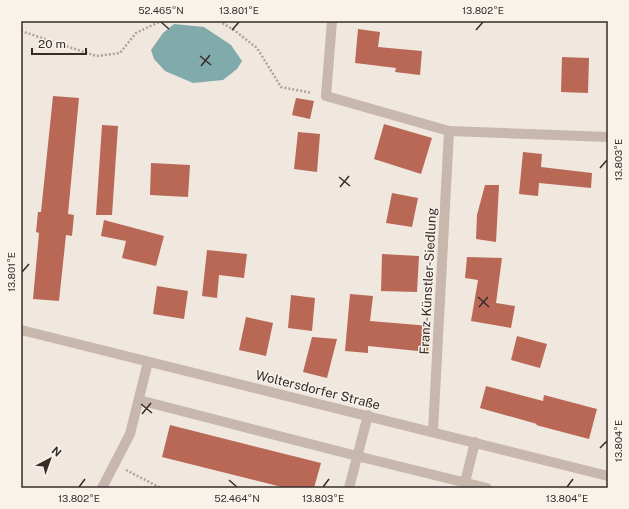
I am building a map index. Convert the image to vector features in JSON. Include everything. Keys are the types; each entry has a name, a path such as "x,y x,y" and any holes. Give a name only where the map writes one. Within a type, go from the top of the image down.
{"street":[{"path":"332,21 326,96 449,131 608,137"},
{"name":"Franz-Künstler-Siedlung","path":"433,432 449,131"},
{"name":"Woltersdorfer Straße","path":"21,330 368,415 608,476"},
{"path":"102,488 130,434 148,362"},
{"path":"139,400 488,488"},
{"path":"349,488 368,415"},
{"path":"465,482 475,442"}],"path":[{"path":"21,31 96,56 120,54 136,33 161,21"},
{"path":"219,21 234,30 257,48 281,87 326,96"},
{"path":"114,464 161,488"}],"water":[{"path":"174,24 204,27 231,45 242,61 237,69 223,80 193,83 165,71 154,59 151,50 163,33"}],"building":[{"path":"358,29 380,32 378,47 422,51 420,75 395,72 396,68 355,63"},
{"path":"562,57 589,58 588,93 561,92"},
{"path":"53,96 79,98 68,214 74,215 72,236 66,235 59,301 33,299 39,233 36,232 38,212 41,212"},
{"path":"296,98 314,101 310,119 292,115"},
{"path":"384,124 432,138 421,174 374,159"},
{"path":"102,125 118,126 112,215 96,215"},
{"path":"298,132 320,134 317,172 294,169"},
{"path":"523,152 542,154 541,167 592,173 591,188 539,183 538,196 519,194"},
{"path":"151,163 190,165 188,197 150,195"},
{"path":"485,185 499,185 496,242 476,239 477,215"},
{"path":"392,193 418,198 412,227 386,223"},
{"path":"104,220 164,236 156,266 122,258 126,241 101,236"},
{"path":"207,250 247,254 244,278 219,275 217,298 202,296"},
{"path":"382,254 419,256 417,292 381,291"},
{"path":"467,257 502,258 496,303 515,306 511,328 471,321 478,280 465,278"},
{"path":"157,286 188,291 184,319 153,314"},
{"path":"350,294 373,296 370,321 430,326 428,352 368,346 368,353 345,351"},
{"path":"291,295 315,298 312,331 288,328"},
{"path":"246,317 273,323 266,356 239,350"},
{"path":"517,336 547,344 540,368 511,360"},
{"path":"312,337 337,339 327,378 303,372"},
{"path":"486,386 543,401 544,395 597,409 589,439 480,408"},
{"path":"170,425 321,463 314,488 286,488 162,457"}]}
